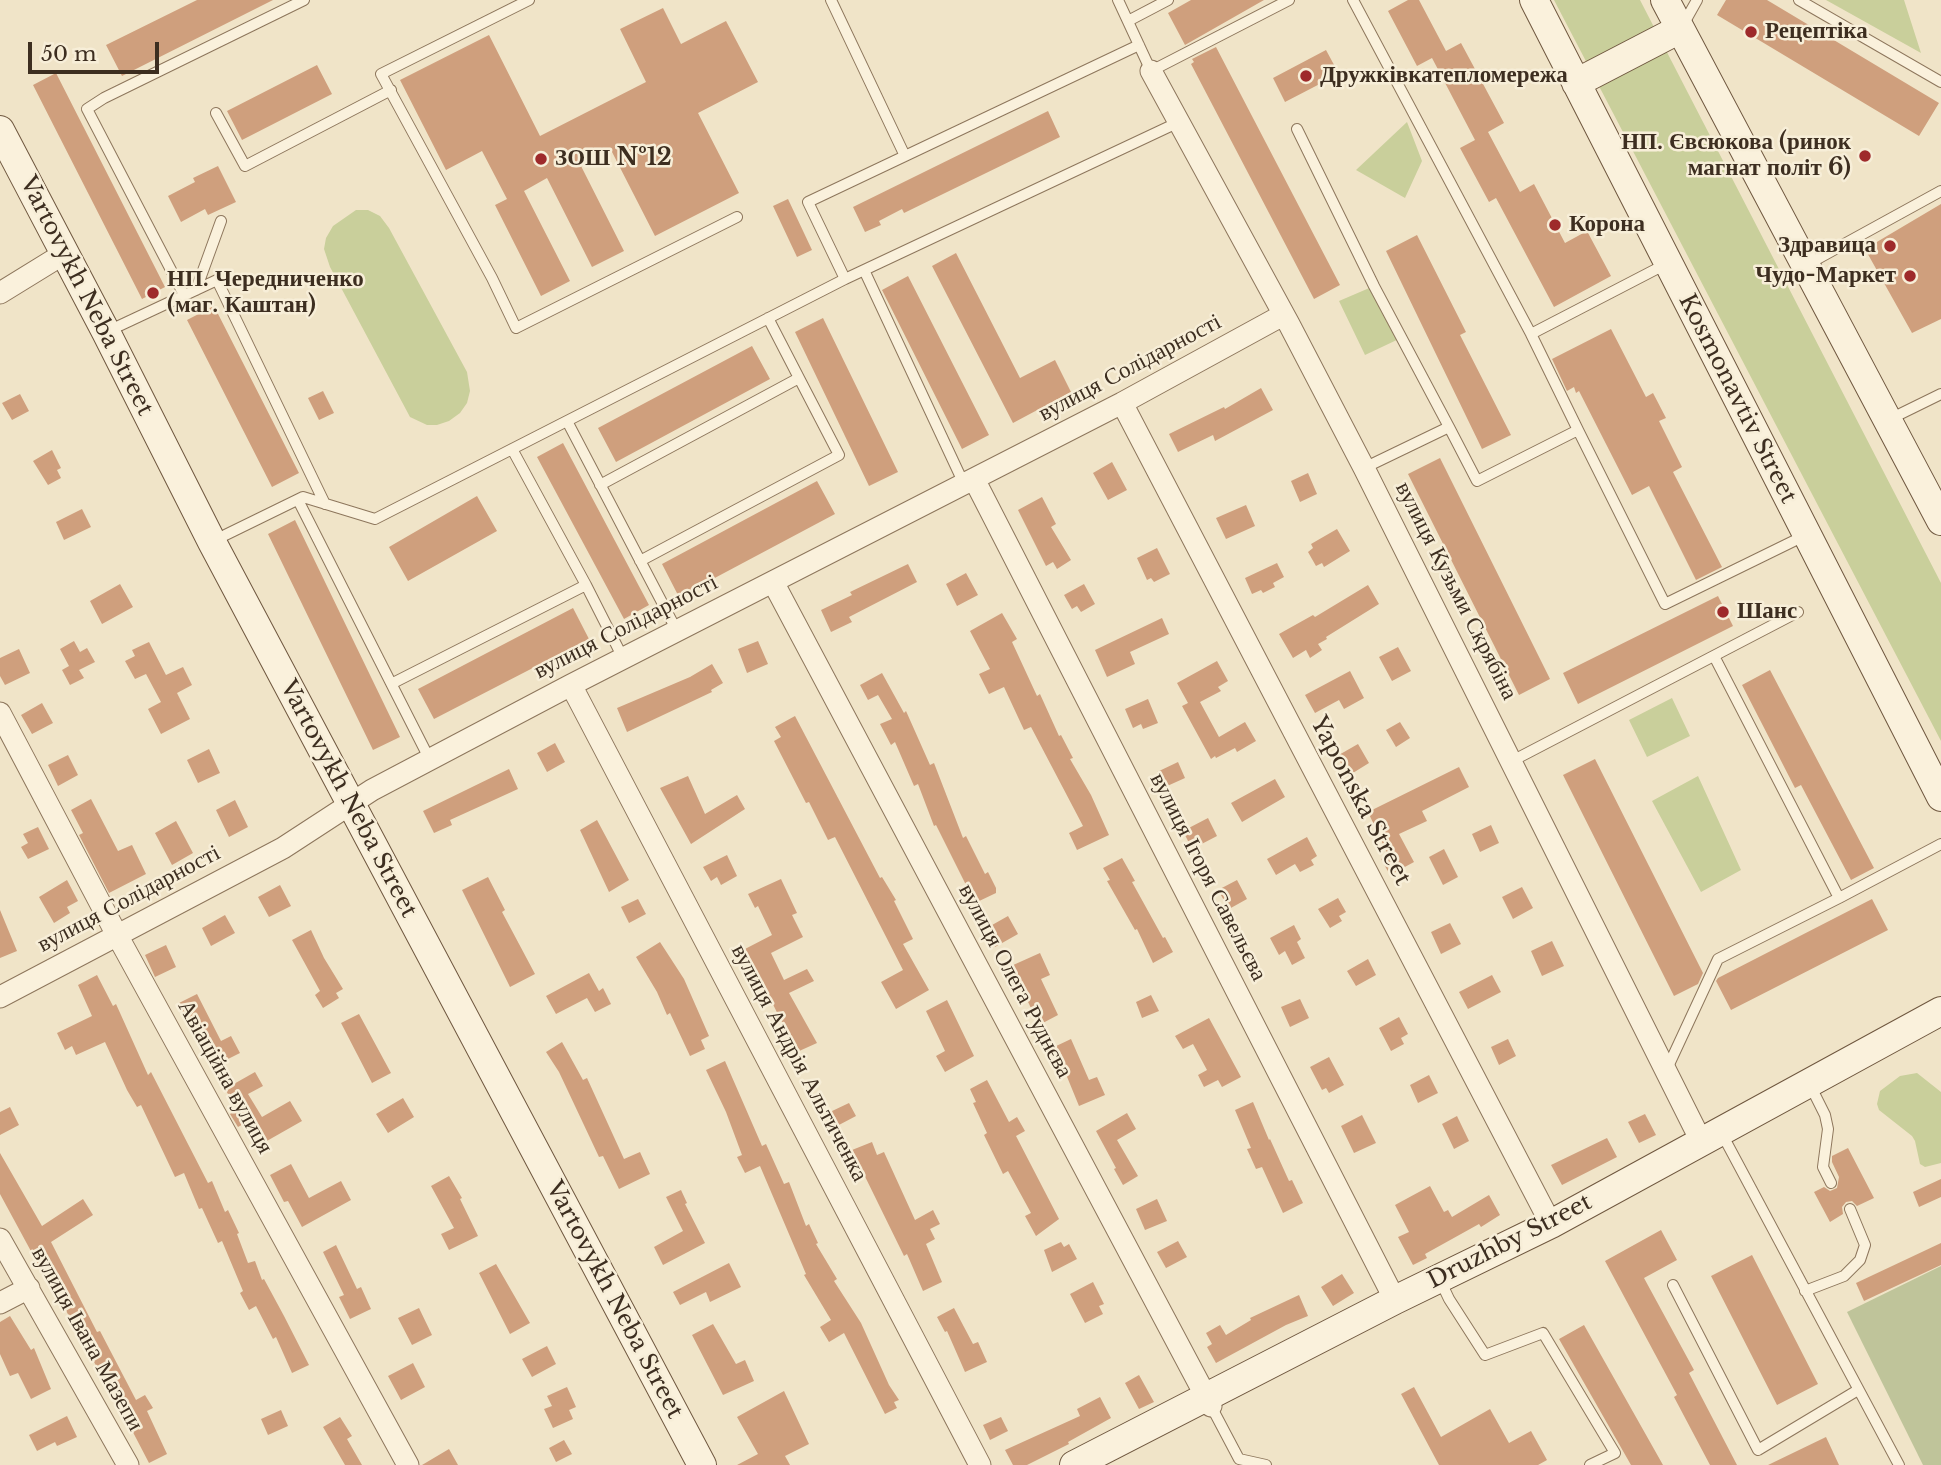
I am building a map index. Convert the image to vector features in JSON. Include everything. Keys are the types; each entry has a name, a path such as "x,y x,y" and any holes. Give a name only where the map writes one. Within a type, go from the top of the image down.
{"street":[{"name":"Kosmonavtiv Street","path":"1534,0 1941,797"},
{"path":"1665,0 1941,522"},
{"path":"1576,83 1680,29"},
{"name":"вулиця Кузьми Скрябіна","path":"1151,71 1364,468 1665,1069"},
{"name":"Vartovykh Neba Street","path":"0,130 212,542 702,1465"},
{"path":"0,293 65,253"},
{"name":"вулиця Солідарності","path":"0,997 283,848 350,803 571,685 1122,403 1283,316"},
{"name":"Yaponska Street","path":"1122,403 1551,1224"},
{"name":"вулиця Ігоря Савельєва","path":"969,481 1395,1300"},
{"name":"вулиця Олега Руднєва","path":"773,582 1209,1401"},
{"name":"вулиця Андрія Альтиченка","path":"571,685 980,1465"},
{"name":"Авіаційна вулиця","path":"0,713 117,935 408,1465"},
{"name":"Druzhby Street","path":"1074,1465 1209,1401 1395,1300 1551,1224 1941,1011"},
{"path":"1679,1097 1711,1136"},
{"name":"вулиця Івана Мазепи","path":"0,1239 128,1465"},
{"path":"0,1303 29,1288"}],"lane":[{"path":"184,295 87,109 104,98 304,0"},
{"path":"528,0 381,74 492,278 516,328 737,217"},
{"path":"831,0 905,156"},
{"path":"1118,0 1151,71 1289,0"},
{"path":"1128,21 1168,0"},
{"path":"1353,0 1531,334 1665,604 1807,535"},
{"path":"1680,29 1697,0"},
{"path":"1799,0 1941,82"},
{"path":"845,279 808,202 1139,45"},
{"path":"232,172 391,90"},
{"path":"216,113 245,166"},
{"path":"212,542 303,497 375,519 845,279 1179,122"},
{"path":"1297,129 1374,286 1477,481 1578,430"},
{"path":"1805,265 1941,191"},
{"path":"196,290 221,221"},
{"path":"1531,334 1668,263"},
{"path":"864,270 969,481"},
{"path":"106,332 217,280 325,504"},
{"path":"639,561 839,455 768,318"},
{"path":"600,485 799,378"},
{"path":"1888,420 1941,394"},
{"path":"567,421 677,631"},
{"path":"1364,468 1449,427"},
{"path":"512,449 623,658"},
{"path":"298,500 430,760"},
{"path":"393,683 586,584"},
{"path":"1512,761 1798,612"},
{"path":"1714,656 1839,898"},
{"path":"1679,1097 1665,1069 1707,987 1718,959 1941,844"},
{"path":"1808,1083 1825,1115 1828,1129 1823,1167 1831,1182"},
{"path":"1711,1136 1805,1291 1899,1465"},
{"path":"1805,1291 1844,1276 1860,1259 1865,1245 1850,1209"},
{"path":"1439,1278 1485,1355 1543,1333 1615,1453 1590,1465"},
{"path":"1673,1285 1758,1450 1858,1390"},
{"path":"1209,1401 1239,1459 1266,1465"}],"green space":[{"path":"1554,0 1640,0 1941,583 1941,741"},
{"path":"1826,0 1904,0 1921,53"},
{"path":"1407,122 1422,161 1405,198 1356,170"},
{"path":"356,210 368,210 380,216 389,228 467,372 470,391 467,403 460,413 449,421 427,425 410,417 330,267 324,249 326,238 333,226"},
{"path":"1374,286 1401,338 1365,355 1339,301"},
{"path":"1672,698 1690,736 1647,757 1629,720"},
{"path":"1698,776 1741,870 1701,892 1652,801"},
{"path":"1917,1073 1941,1092 1941,1163 1925,1167 1920,1164 1912,1136 1879,1110 1877,1104 1880,1091 1900,1076"},
{"path":"1941,1266 1941,1465 1923,1465 1847,1312"}],"building":[{"path":"197,0 273,0 122,76 106,45"},
{"path":"1191,0 1264,0 1185,45 1168,13"},
{"path":"1408,0 1419,0 1446,51 1461,43 1504,123 1488,132 1520,192 1534,184 1565,243 1587,231 1611,276 1554,307 1496,198 1489,202 1460,148 1475,140 1432,58 1417,66 1388,11"},
{"path":"1726,0 1767,0 1939,103 1919,136 1717,15"},
{"name":"ЗОШ №12","path":"663,8 681,44 726,21 758,82 698,113 739,193 655,236 611,150 581,166 624,251 592,267 547,178 524,191 570,281 541,296 495,205 507,199 482,151 446,170 400,80 489,35 540,136 646,82 620,29"},
{"path":"1216,47 1340,285 1314,299 1191,64 1194,62 1192,59"},
{"name":"Дружківкатепломережа","path":"1326,50 1339,74 1285,102 1273,78"},
{"path":"317,65 332,94 242,140 227,111"},
{"path":"56,73 165,287 142,299 33,85"},
{"path":"1048,111 1060,137 904,213 902,209 879,221 881,225 865,232 853,207"},
{"path":"218,166 236,202 208,215 205,209 181,222 168,196 195,182 193,178"},
{"path":"788,199 812,250 797,257 773,206"},
{"name":"Чудо-Маркет","path":"1941,204 1941,319 1912,333 1865,249"},
{"path":"1417,235 1466,332 1460,335 1511,435 1482,449 1386,251"},
{"path":"956,253 1020,378 1055,360 1071,392 1013,423 932,266"},
{"path":"908,276 989,435 962,449 882,290"},
{"path":"214,306 299,473 272,487 187,320"},
{"path":"823,318 898,472 869,486 795,332"},
{"path":"1611,329 1646,397 1653,393 1666,418 1659,421 1682,467 1673,472 1722,567 1696,580 1649,486 1632,495 1579,391 1576,393 1574,387 1567,391 1552,359"},
{"path":"752,346 770,379 616,462 598,428"},
{"path":"1261,388 1273,410 1215,441 1213,435 1178,452 1169,434 1224,407 1225,409"},
{"path":"323,391 334,413 319,420 308,398"},
{"path":"20,394 29,411 12,420 2,403"},
{"path":"563,443 649,605 624,619 537,457"},
{"path":"52,450 61,468 57,470 61,478 48,485 33,461"},
{"path":"1440,458 1550,679 1519,695 1408,474"},
{"path":"1112,462 1127,490 1108,500 1093,473"},
{"path":"1308,473 1317,494 1300,502 1291,481"},
{"path":"817,481 835,514 679,597 662,564"},
{"path":"477,496 497,531 408,581 389,547"},
{"path":"1042,497 1056,524 1051,527 1071,560 1057,569 1053,562 1046,566 1018,510"},
{"path":"1246,505 1255,526 1226,539 1216,518"},
{"path":"82,509 91,527 64,540 56,522"},
{"path":"295,520 400,737 373,750 268,534"},
{"path":"1337,529 1350,551 1324,567 1322,563 1316,566 1308,552 1313,548 1311,544"},
{"path":"1157,548 1170,574 1154,582 1151,578 1147,580 1137,558"},
{"path":"1277,563 1284,577 1273,583 1275,587 1263,593 1261,590 1252,594 1245,578"},
{"path":"908,564 917,582 849,617 852,622 831,632 821,610 852,595 850,592"},
{"path":"966,573 978,595 957,606 946,584"},
{"path":"120,584 133,607 102,624 90,601"},
{"path":"1084,584 1095,604 1081,612 1077,606 1072,609 1064,595"},
{"path":"1368,585 1379,604 1326,637 1327,639 1318,644 1322,650 1310,658 1306,650 1293,658 1279,634 1313,615 1315,617"},
{"path":"1718,596 1733,626 1578,704 1563,673"},
{"path":"573,608 589,639 434,719 418,689"},
{"path":"1002,613 1017,639 1012,642 1037,696 1040,694 1109,835 1077,850 1069,833 1083,826 1031,727 1024,730 1004,687 989,694 979,674 990,669 970,631"},
{"path":"1162,618 1169,634 1130,652 1135,664 1107,677 1095,650"},
{"path":"74,641 80,652 87,648 95,662 79,670 84,678 70,685 62,670 69,666 60,649"},
{"path":"758,641 768,664 747,673 738,649"},
{"path":"149,642 166,675 183,667 192,685 177,693 190,719 161,734 148,709 161,702 146,674 135,679 125,661 135,656 132,650"},
{"path":"1398,647 1411,671 1392,681 1379,657"},
{"path":"19,649 30,673 5,685 0,676 0,658"},
{"path":"1217,661 1228,681 1218,687 1221,691 1200,702 1219,737 1245,722 1256,741 1237,752 1235,748 1211,759 1182,706 1188,703 1177,683"},
{"path":"712,664 723,683 711,690 712,692 627,732 617,708 690,677"},
{"path":"1770,670 1874,868 1851,880 1801,785 1795,788 1742,685"},
{"path":"1350,671 1364,698 1344,709 1339,700 1315,713 1305,695"},
{"path":"882,673 904,713 906,711 930,765 934,763 963,838 966,836 985,874 988,872 996,888 996,893 975,903 936,825 934,826 918,784 914,786 895,742 891,745 880,724 892,719 878,695 868,700 860,685"},
{"path":"1148,699 1158,723 1143,729 1141,724 1133,728 1125,709"},
{"path":"42,703 53,723 32,734 21,715"},
{"path":"795,716 880,878 882,877 896,900 894,901 913,939 903,944 929,990 896,1009 881,982 903,970 835,837 828,840 774,741 781,737 775,727"},
{"path":"1400,722 1410,738 1396,747 1386,730"},
{"path":"555,743 565,762 547,772 537,753"},
{"path":"1358,744 1369,763 1348,776 1337,756"},
{"path":"209,749 220,773 198,783 187,760"},
{"path":"68,755 78,775 58,786 48,765"},
{"path":"1595,759 1703,973 1698,984 1674,996 1563,775"},
{"path":"1178,762 1185,778 1165,787 1157,772"},
{"path":"1459,767 1469,787 1422,811 1427,821 1399,834 1414,862 1390,875 1381,859 1388,855 1368,812"},
{"path":"509,769 518,789 450,820 452,825 434,833 423,811"},
{"path":"688,776 705,814 737,795 745,809 691,844 660,788"},
{"path":"1275,779 1285,797 1242,822 1231,803"},
{"path":"91,799 118,851 132,845 146,874 109,893 79,835 83,833 71,810"},
{"path":"235,800 248,827 229,837 216,810"},
{"path":"1208,818 1217,836 1192,849 1183,831"},
{"path":"597,820 629,880 609,892 580,830"},
{"path":"176,821 193,853 172,865 155,833"},
{"path":"1491,825 1499,843 1480,852 1472,834"},
{"path":"38,827 49,849 28,859 21,847 28,843 23,834"},
{"path":"1307,837 1317,856 1311,860 1314,865 1300,872 1295,864 1276,875 1267,859"},
{"path":"1444,849 1458,877 1443,885 1429,857"},
{"path":"727,855 737,876 721,885 717,877 711,881 703,867"},
{"path":"1122,858 1135,881 1132,882 1173,952 1153,963 1137,929 1135,930 1107,881 1110,880 1103,868"},
{"path":"488,877 505,910 502,912 535,974 510,987 462,890"},
{"path":"781,879 797,913 792,915 803,937 771,953 784,980 807,969 814,981 789,993 817,1043 797,1052 745,949 772,935 758,906 755,908 748,894"},
{"path":"67,880 78,901 67,907 70,913 54,923 39,897"},
{"path":"1237,880 1247,899 1229,909 1218,890"},
{"path":"280,885 291,906 269,917 258,897"},
{"path":"1522,887 1533,908 1513,919 1502,897"},
{"path":"1338,898 1346,912 1339,916 1342,921 1330,928 1318,909"},
{"path":"638,899 646,914 629,923 621,907"},
{"path":"1872,899 1888,930 1731,1010 1716,981 1718,978"},
{"path":"0,910 17,951 0,958"},
{"path":"225,915 235,933 211,946 202,928"},
{"path":"1008,916 1018,934 995,947 985,929"},
{"path":"1450,923 1461,944 1441,954 1431,932"},
{"path":"1294,925 1301,939 1297,942 1305,958 1292,965 1285,951 1279,955 1270,938"},
{"path":"311,930 343,989 336,993 339,998 323,1008 315,995 320,991 292,940"},
{"path":"1552,941 1564,966 1542,976 1531,951"},
{"path":"660,942 684,979 709,1036 701,1040 705,1049 690,1056 670,1013 667,1015 636,957"},
{"path":"166,945 176,967 155,977 145,955"},
{"path":"1040,953 1050,975 1041,979 1058,1015 1039,1025 1011,966"},
{"path":"1368,959 1376,975 1356,986 1347,971"},
{"path":"589,973 599,991 603,988 611,1004 595,1012 587,998 556,1014 546,996"},
{"path":"97,975 113,1006 116,1004 148,1075 151,1072 208,1183 212,1181 225,1212 228,1210 239,1233 237,1234 248,1263 255,1261 262,1280 264,1279 309,1365 292,1373 276,1337 273,1339 256,1306 249,1310 240,1293 243,1291 222,1241 218,1243 202,1208 199,1209 184,1173 175,1177 141,1105 137,1107 127,1090 105,1042 76,1055 72,1046 65,1050 57,1033 92,1016 78,985"},
{"path":"1492,975 1501,992 1468,1009 1459,992"},
{"path":"197,994 221,1041 231,1036 240,1053 212,1067 177,1004"},
{"path":"1151,995 1159,1011 1142,1018 1136,1002"},
{"path":"1300,999 1309,1018 1290,1027 1281,1007"},
{"path":"947,1000 974,1056 945,1072 936,1056 945,1051 926,1011"},
{"path":"359,1014 391,1073 372,1083 341,1023"},
{"path":"1399,1017 1408,1034 1401,1038 1404,1044 1391,1051 1379,1028"},
{"path":"1209,1018 1241,1077 1222,1087 1218,1080 1204,1087 1198,1075 1207,1070 1193,1044 1183,1049 1175,1036"},
{"path":"1071,1039 1089,1080 1097,1077 1105,1095 1079,1106 1052,1048"},
{"path":"1508,1039 1516,1056 1499,1065 1491,1047"},
{"path":"562,1042 583,1080 587,1078 624,1159 640,1152 650,1174 619,1189 603,1156 599,1157 559,1072 546,1052"},
{"path":"1329,1057 1344,1085 1329,1093 1326,1088 1322,1090 1310,1067"},
{"path":"725,1061 762,1146 766,1144 784,1184 789,1182 806,1226 809,1224 818,1243 816,1244 837,1279 834,1281 861,1323 889,1385 899,1400 894,1402 897,1408 885,1414 844,1333 829,1342 820,1327 831,1320 804,1275 806,1274 760,1166 745,1173 737,1157 742,1155 706,1070"},
{"path":"255,1072 263,1086 248,1094 262,1117 290,1101 302,1121 258,1146 245,1123 238,1127 230,1114 237,1109 225,1089"},
{"path":"1429,1075 1438,1093 1418,1103 1410,1085"},
{"path":"987,1080 1009,1122 1017,1117 1025,1131 1016,1136 1059,1219 1036,1236 1025,1216 1031,1213 1008,1171 1003,1174 984,1135 987,1133 973,1103 976,1102 970,1089"},
{"path":"403,1098 414,1117 388,1133 376,1114"},
{"path":"1253,1102 1289,1181 1292,1180 1303,1203 1283,1213 1262,1167 1256,1169 1247,1149 1251,1148 1235,1110"},
{"path":"849,1103 856,1116 837,1126 830,1112"},
{"path":"10,1107 19,1125 0,1135 0,1112"},
{"path":"1127,1113 1136,1129 1117,1140 1138,1176 1123,1185 1096,1131"},
{"path":"1645,1114 1656,1135 1639,1143 1628,1122"},
{"path":"1362,1115 1376,1143 1354,1153 1341,1126"},
{"path":"1457,1116 1469,1141 1454,1149 1442,1124"},
{"path":"1607,1138 1617,1157 1562,1185 1551,1165"},
{"path":"872,1142 877,1155 884,1152 915,1220 933,1210 940,1224 930,1229 935,1239 926,1244 942,1282 923,1291 907,1254 904,1256 852,1150"},
{"path":"1848,1148 1874,1198 1857,1206 1852,1201 1846,1202 1842,1207 1843,1214 1830,1222 1814,1192 1824,1187 1830,1191 1837,1188 1839,1177 1832,1156"},
{"path":"0,1153 42,1226 83,1199 93,1215 51,1242 97,1332 100,1331 136,1400 145,1395 153,1408 147,1411 167,1454 149,1463 111,1390 109,1391 92,1358 90,1359 55,1288 52,1290 0,1194"},
{"path":"291,1164 309,1198 341,1181 351,1200 302,1227 288,1201 284,1202 270,1175"},
{"path":"449,1176 462,1198 460,1199 478,1236 449,1250 441,1234 454,1228 431,1186"},
{"path":"1941,1179 1941,1197 1919,1207 1913,1192"},
{"path":"1430,1186 1444,1212 1448,1210 1452,1217 1489,1195 1500,1215 1425,1254 1427,1258 1413,1265 1398,1237 1409,1232 1395,1205"},
{"path":"681,1190 687,1203 685,1204 705,1243 663,1265 654,1247 683,1231 666,1197"},
{"path":"1157,1199 1167,1221 1145,1230 1136,1209"},
{"path":"1661,1230 1677,1260 1644,1278 1694,1370 1689,1373 1737,1465 1710,1465 1674,1397 1677,1395 1605,1261"},
{"path":"1178,1241 1187,1257 1166,1268 1157,1252"},
{"path":"1061,1242 1064,1247 1069,1244 1077,1259 1052,1272 1044,1250"},
{"path":"1941,1243 1941,1265 1864,1301 1856,1283"},
{"path":"336,1245 357,1289 361,1287 371,1309 350,1319 339,1297 344,1295 323,1252"},
{"path":"1752,1255 1818,1384 1777,1405 1711,1276"},
{"path":"729,1263 741,1287 710,1302 706,1292 680,1305 673,1292"},
{"path":"496,1264 530,1323 510,1334 479,1273"},
{"path":"1342,1274 1354,1293 1333,1306 1321,1287"},
{"path":"1093,1282 1104,1304 1099,1306 1103,1314 1085,1323 1070,1294"},
{"path":"1299,1295 1308,1316 1216,1363 1207,1347 1212,1344 1206,1333 1220,1325 1226,1335 1251,1320 1250,1318"},
{"path":"419,1308 432,1335 412,1345 398,1318"},
{"path":"954,1308 973,1344 978,1342 987,1362 965,1372 947,1331 945,1332 937,1317"},
{"path":"10,1316 31,1350 34,1348 51,1389 31,1399 18,1373 10,1376 0,1354 0,1322"},
{"path":"713,1324 736,1364 745,1360 754,1381 723,1395 692,1335"},
{"path":"1584,1325 1663,1465 1631,1465 1559,1339"},
{"path":"547,1346 556,1364 532,1377 522,1359"},
{"path":"413,1363 425,1387 401,1400 388,1376"},
{"path":"1139,1375 1154,1402 1139,1409 1125,1383"},
{"path":"567,1387 576,1407 569,1410 573,1419 553,1428 544,1409 552,1406 547,1396"},
{"path":"1414,1387 1441,1437 1490,1409 1509,1443 1531,1431 1547,1460 1538,1465 1439,1465 1401,1394"},
{"path":"784,1391 809,1444 785,1456 790,1465 737,1465 758,1454 737,1417"},
{"path":"1100,1397 1111,1418 1068,1442 1069,1444 1027,1465 1013,1465 1005,1450 1080,1416 1077,1409"},
{"path":"281,1410 288,1426 268,1435 261,1419"},
{"path":"67,1416 77,1437 57,1446 55,1442 37,1451 29,1435"},
{"path":"340,1417 352,1436 347,1439 362,1465 345,1465 323,1427"},
{"path":"1001,1417 1008,1431 990,1440 983,1425"},
{"path":"1826,1437 1839,1465 1768,1465"},
{"path":"564,1440 572,1454 556,1462 549,1448"},
{"path":"449,1449 458,1465 422,1465"}],"place":[{"name":"Рецептіка","path":"1751,32"},
{"name":"Дружківкатепломережа","path":"1306,76"},
{"name":"НП. Євсюкова (ринок магнат політ 6)","path":"1865,156"},
{"name":"ЗОШ №12","path":"541,159"},
{"name":"Корона","path":"1555,225"},
{"name":"Здравица","path":"1890,246"},
{"name":"Чудо-Маркет","path":"1910,276"},
{"name":"НП. Чередниченко (маг. Каштан)","path":"153,293"},
{"name":"Шанс","path":"1723,612"}]}
